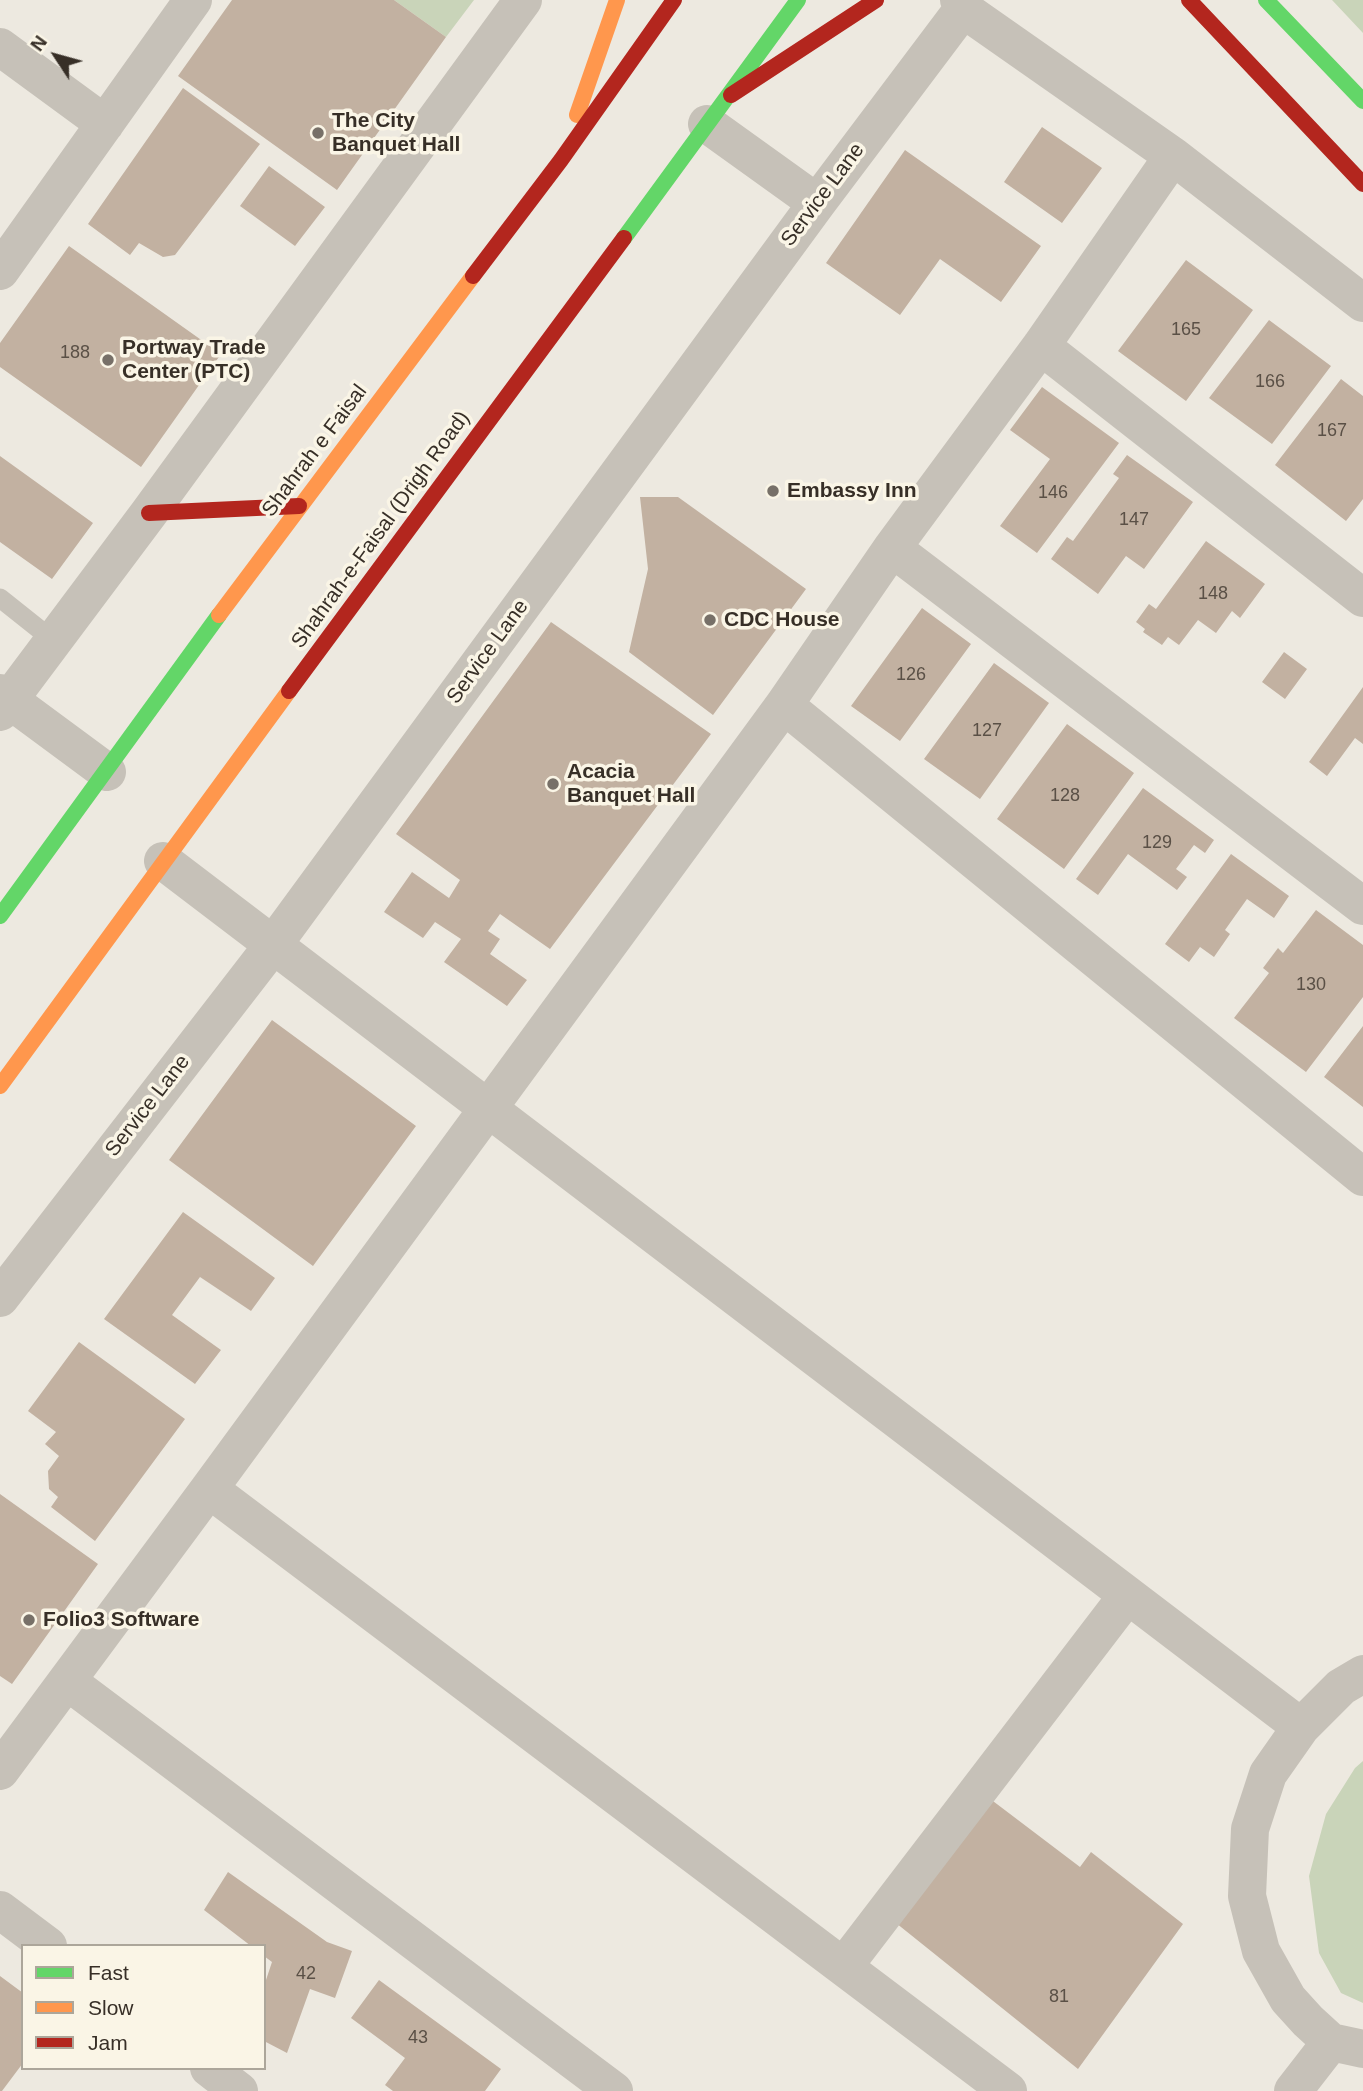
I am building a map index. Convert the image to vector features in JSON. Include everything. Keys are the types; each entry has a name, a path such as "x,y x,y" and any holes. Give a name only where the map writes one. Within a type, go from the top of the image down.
{"main road":[{"path":"561,160 617,0"},
{"path":"561,160 674,0"},
{"name":"Shahrah-e-Faisal (Drigh Road)","path":"0,1086 798,0"},
{"path":"717,111 876,0"},
{"path":"1189,0 1363,184"},
{"path":"1266,0 1363,101"},
{"name":"Shahrah e Faisal","path":"107,772 299,506 561,160"},
{"path":"149,513 299,506"},
{"path":"0,916 107,772"}],"street":[{"path":"0,271 193,0"},
{"path":"107,772 3,702 54,641 149,513 523,0"},
{"path":"961,5 1173,156 1363,303"},
{"name":"Service Lane","path":"0,1298 273,945 961,5"},
{"path":"0,47 106,124"},
{"path":"717,111 817,204"},
{"path":"0,1771 784,705 892,548 1041,346 1173,156"},
{"path":"1041,346 1363,598"},
{"path":"892,548 1363,906"},
{"path":"784,705 1363,1177"},
{"path":"163,861 1301,1727"},
{"path":"209,1489 1008,2091"},
{"path":"844,1966 1127,1597"},
{"path":"1293,2091 1347,2045 1308,2021 1288,1999 1261,1951 1247,1896 1250,1829 1268,1774 1301,1727 1341,1686 1363,1674"},
{"path":"67,1681 614,2091"},
{"path":"0,1910 45,1944"},
{"path":"212,2070 239,2091"}],"lane":[{"path":"2,603 54,641"}],"green space":[{"path":"394,0 474,0 446,37"},
{"path":"1332,0 1363,0 1363,33"},
{"path":"1363,1761 1363,2003 1341,1993 1319,1953 1309,1876 1326,1814 1355,1768"}],"building":[{"name":"The City Banquet Hall","path":"232,0 394,0 446,37 337,190 178,76"},
{"path":"183,88 260,144 175,255 163,257 139,243 130,255 88,224"},
{"path":"1042,127 1102,168 1062,223 1004,182"},
{"path":"905,150 1041,246 1001,302 940,259 900,315 826,263"},
{"path":"269,166 325,207 295,246 240,206"},
{"name":"Portway Trade Center (PTC)","path":"69,246 221,354 141,467 0,367 0,343"},
{"path":"1186,260 1253,310 1186,401 1118,351"},
{"path":"1269,320 1331,366 1272,444 1209,398"},
{"path":"1341,379 1363,396 1363,499 1346,521 1275,465"},
{"path":"1042,387 1119,443 1037,553 1000,526 1050,459 1010,430"},
{"path":"1127,455 1193,502 1144,569 1126,556 1098,594 1051,559 1067,537 1073,541 1119,478 1113,474"},
{"path":"0,456 93,523 52,579 0,542"},
{"name":"CDC House","path":"640,497 678,497 806,589 713,715 629,652 648,569"},
{"path":"1206,541 1265,584 1240,618 1232,611 1216,633 1198,620 1179,645 1168,637 1162,645 1143,632 1145,629 1136,622 1149,604 1156,609"},
{"path":"922,608 971,644 900,741 851,706"},
{"name":"Acacia Banquet Hall","path":"551,622 711,734 550,949 500,914 488,931 500,939 490,954 527,980 507,1006 444,962 461,939 435,922 423,938 384,912 412,872 449,898 460,880 396,834"},
{"path":"1284,652 1307,669 1285,699 1262,682"},
{"path":"994,663 1049,703 980,799 924,759"},
{"path":"1363,687 1363,744 1355,738 1327,776 1309,762"},
{"path":"1067,724 1134,773 1064,869 997,819"},
{"path":"1143,788 1214,840 1205,853 1194,845 1176,869 1187,877 1177,890 1128,854 1098,895 1076,879"},
{"path":"1231,854 1289,896 1274,918 1247,899 1225,930 1230,934 1214,957 1200,947 1189,962 1165,944"},
{"path":"1316,910 1363,945 1363,997 1306,1072 1234,1018 1269,973 1263,968 1278,948 1283,953"},
{"path":"272,1020 416,1126 313,1266 169,1160"},
{"path":"1363,1026 1363,1107 1324,1077"},
{"path":"183,1212 275,1278 251,1311 200,1277 172,1315 221,1350 195,1384 104,1319"},
{"path":"79,1342 185,1419 95,1541 51,1507 58,1497 49,1489 48,1471 59,1456 45,1444 56,1432 28,1411"},
{"name":"Folio3 Software","path":"0,1494 98,1564 12,1684 0,1676"},
{"path":"985,1795 1080,1867 1091,1852 1183,1924 1078,2069 891,1919"},
{"path":"228,1872 327,1942 352,1951 335,1998 310,1989 287,2053 266,2042 266,1980 272,1962 266,1958 266,1944 248,1944 204,1910"},
{"path":"0,1976 21,1992 21,2066 0,2091"},
{"path":"379,1980 501,2069 485,2091 393,2091 385,2085 405,2058 351,2018"}],"traffic: fast":[{"path":"624,238 798,0"},
{"path":"1266,0 1363,101"},
{"path":"0,916 219,615"}],"traffic: slow":[{"path":"577,115 617,0"},
{"path":"219,615 473,276"},
{"path":"0,1086 289,691"}],"traffic: jam":[{"path":"473,276 561,160 674,0"},
{"path":"731,95 876,0"},
{"path":"1189,0 1363,184"},
{"path":"289,691 624,238"},
{"path":"149,513 299,506"}],"place":[{"name":"The City Banquet Hall","path":"318,133"},
{"name":"Portway Trade Center (PTC)","path":"108,360"},
{"name":"Embassy Inn","path":"773,491"},
{"name":"CDC House","path":"710,620"},
{"name":"Acacia Banquet Hall","path":"553,784"},
{"name":"Folio3 Software","path":"29,1620"}]}
